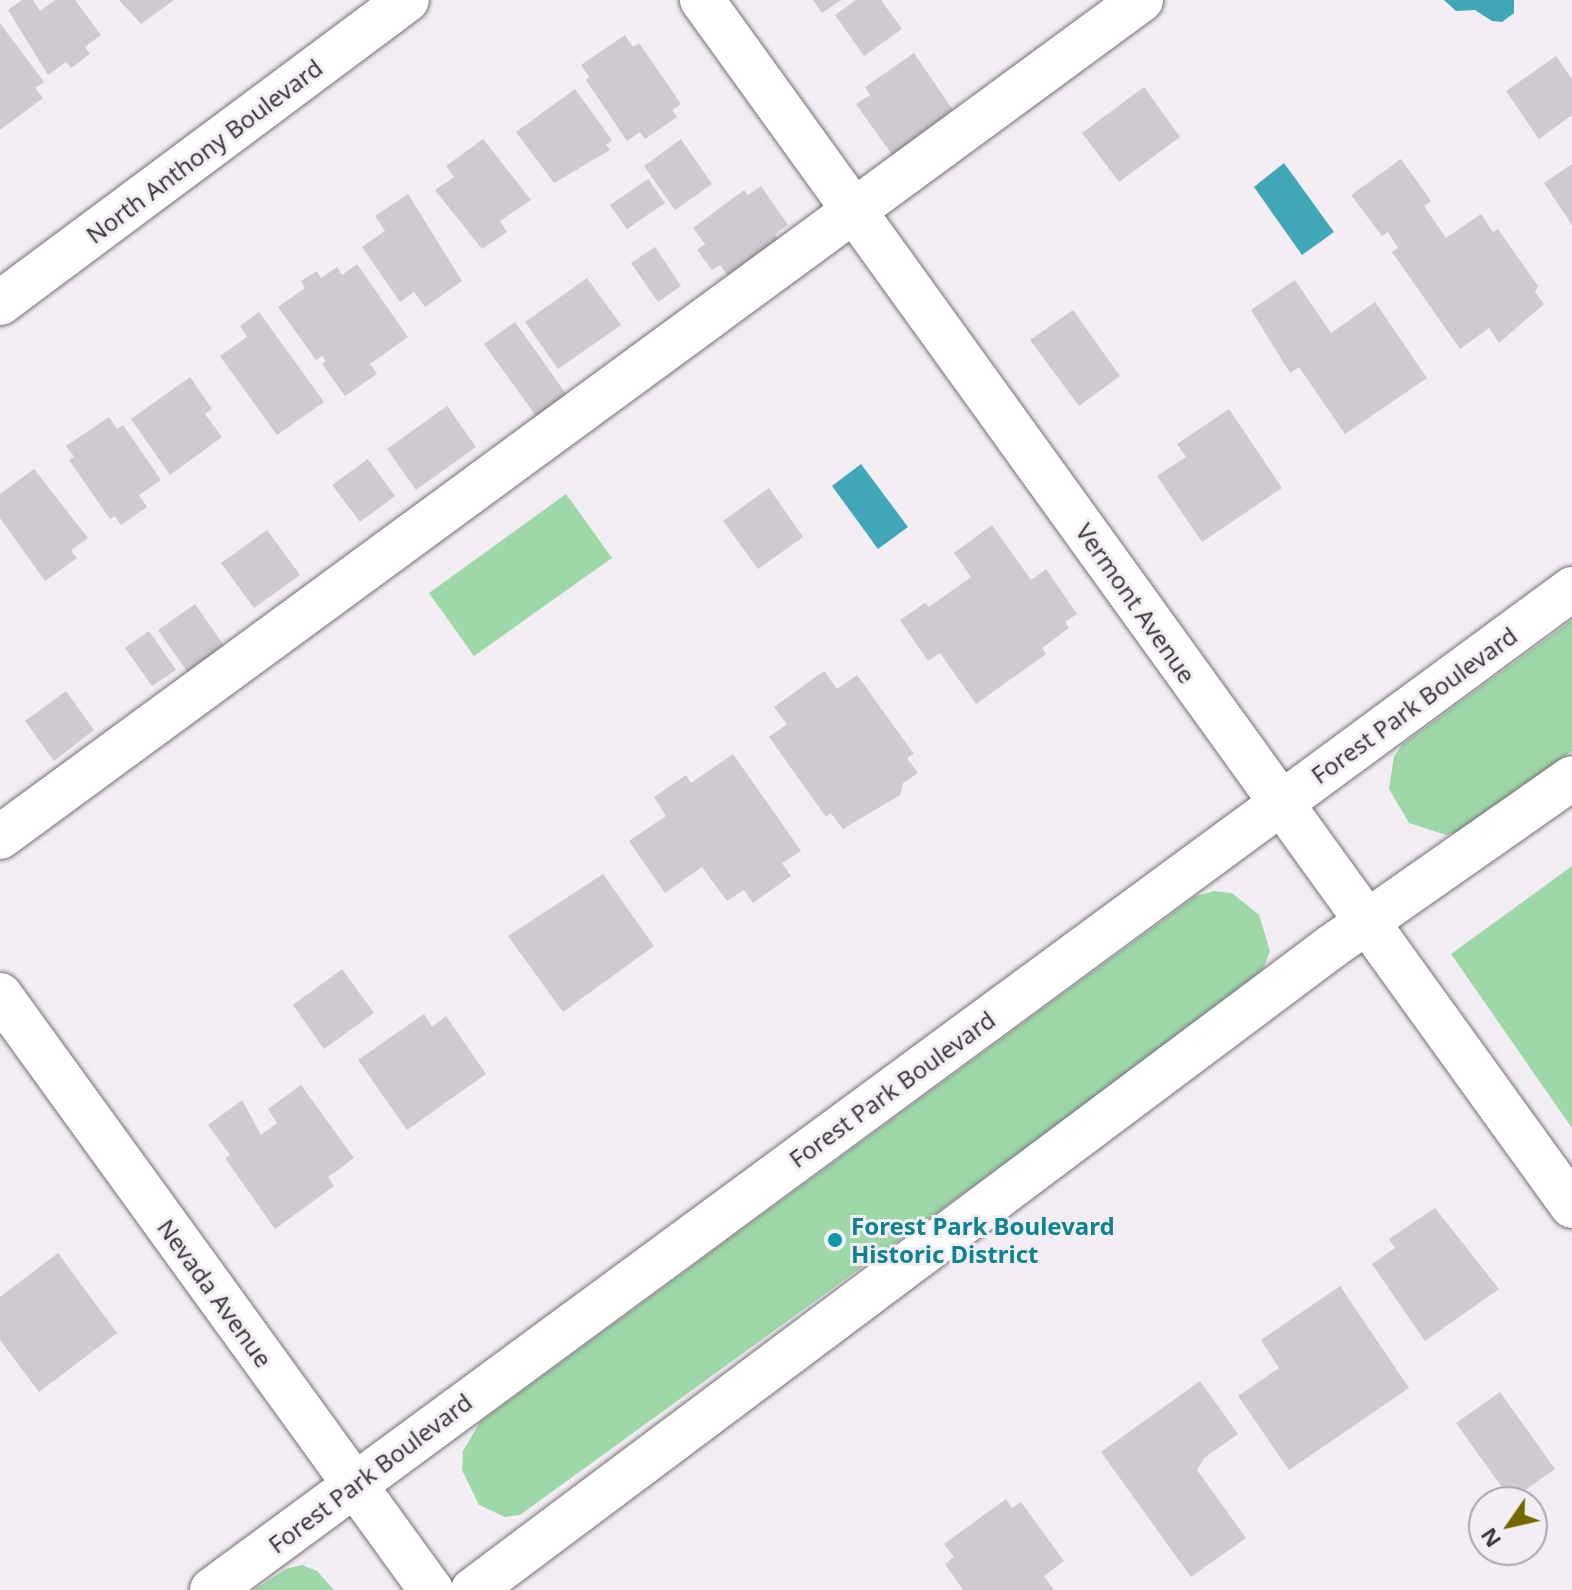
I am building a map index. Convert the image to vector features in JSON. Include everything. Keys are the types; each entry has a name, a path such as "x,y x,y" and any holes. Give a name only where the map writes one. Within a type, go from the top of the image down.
{"street":[{"name":"North Anthony Boulevard","path":"0,303 407,0"},
{"name":"Vermont Avenue","path":"702,0 857,210 1279,804 1572,1206"},
{"path":"0,837 1141,0"},
{"name":"Forest Park Boulevard","path":"212,1590 1572,589"},
{"path":"473,1590 1366,922 1572,778"},
{"name":"Nevada Avenue","path":"0,995 431,1590"}],"green space":[{"path":"566,494 612,558 474,656 429,593"},
{"path":"1572,620 1572,751 1463,830 1446,835 1409,823 1389,789 1394,756 1403,744"},
{"path":"1572,866 1572,1128 1451,954"},
{"path":"1214,891 1232,893 1259,915 1270,951 1259,979 520,1515 505,1517 479,1505 462,1470 463,1451 480,1422 1196,896"},
{"path":"302,1565 317,1571 334,1590 254,1590 286,1569"}],"water":[{"path":"1444,0 1514,0 1514,13 1502,22 1492,21 1475,10 1456,11"},
{"path":"1284,163 1334,232 1302,255 1254,187"},
{"path":"861,464 908,527 878,549 832,486"}],"building":[{"path":"22,0 33,0 40,11 55,0 75,0 101,35 85,47 90,54 71,68 66,62 48,75 8,10"},
{"path":"119,0 174,0 141,24"},
{"path":"813,0 841,0 822,13"},
{"path":"856,0 881,0 902,29 864,56 835,15"},
{"path":"0,23 44,82 35,88 43,98 0,130"},
{"path":"625,35 633,47 639,43 681,104 672,110 677,117 645,139 640,132 627,141 586,80 589,77 581,65"},
{"path":"914,53 957,116 895,159 856,104 870,95 865,87"},
{"path":"1556,56 1572,79 1572,115 1539,139 1506,91"},
{"path":"1144,87 1180,137 1119,182 1082,133"},
{"path":"575,89 612,140 606,145 610,150 554,183 516,132"},
{"path":"483,139 531,200 500,221 507,232 482,249 435,190 454,177 446,166"},
{"path":"681,139 712,184 675,210 644,166"},
{"path":"1401,159 1431,201 1424,206 1446,238 1481,214 1493,232 1498,229 1538,286 1535,292 1544,304 1499,343 1489,328 1460,349 1392,252 1398,248 1388,232 1382,236 1351,195"},
{"path":"1572,164 1572,225 1544,183"},
{"path":"648,179 665,203 627,229 610,205"},
{"path":"761,186 788,225 775,234 778,239 728,276 720,265 712,270 697,250 705,244 693,228 744,190 748,195"},
{"path":"408,194 462,281 425,307 414,292 400,302 362,247 385,231 375,216"},
{"path":"655,247 681,286 658,302 631,263"},
{"path":"357,264 408,337 370,364 377,374 345,396 322,364 326,361 322,356 316,360 278,307 305,288 301,281 317,271 321,278 337,267 342,275"},
{"path":"587,278 621,325 558,369 525,322"},
{"path":"1295,280 1331,333 1375,302 1427,378 1345,434 1299,367 1290,373 1251,310"},
{"path":"1073,310 1120,376 1079,406 1030,340"},
{"path":"259,312 324,402 277,435 220,356 247,337 240,326"},
{"path":"515,322 567,395 536,416 484,344"},
{"path":"190,377 212,409 205,414 222,437 170,475 131,419"},
{"path":"447,406 476,447 416,490 387,449"},
{"path":"1229,409 1282,488 1202,542 1157,476 1186,457 1177,444"},
{"path":"109,417 117,429 123,425 161,480 139,495 147,507 121,525 115,516 110,519 69,460 74,457 66,446"},
{"path":"368,459 395,496 360,522 332,485"},
{"path":"34,469 88,538 71,550 77,558 45,581 0,518 0,494"},
{"path":"769,488 803,537 758,569 723,521"},
{"path":"992,525 1031,580 1046,569 1077,614 1065,622 1069,628 1042,648 1046,654 976,704 940,653 928,661 900,620 925,603 929,607 971,577 954,553"},
{"path":"267,530 300,575 254,608 221,563"},
{"path":"195,604 225,647 188,673 158,630"},
{"path":"149,631 176,670 152,686 125,648"},
{"path":"824,671 837,689 857,675 914,754 907,758 918,773 903,783 900,795 843,829 831,813 826,817 769,737 787,724 774,707"},
{"path":"66,691 94,730 54,761 25,721"},
{"path":"733,754 801,851 782,863 791,876 753,903 744,890 727,901 702,867 665,893 629,841 666,816 654,797 686,775 691,783"},
{"path":"603,874 654,946 563,1012 508,936"},
{"path":"342,969 374,1013 324,1049 293,1005"},
{"path":"424,1014 432,1027 446,1016 486,1074 407,1130 358,1060"},
{"path":"301,1085 354,1158 328,1177 334,1186 275,1229 225,1158 230,1155 208,1125 242,1100 261,1135 277,1123 268,1109"},
{"path":"1435,1208 1499,1289 1425,1341 1372,1264 1395,1248 1389,1239"},
{"path":"58,1253 117,1333 39,1392 0,1340 0,1297"},
{"path":"1340,1286 1409,1388 1289,1470 1238,1396 1279,1368 1261,1340"},
{"path":"1200,1381 1238,1434 1204,1458 1197,1470 1246,1538 1191,1577 1101,1452"},
{"path":"1500,1392 1555,1469 1531,1486 1501,1486 1456,1423"},
{"path":"1006,1499 1012,1508 1021,1502 1064,1561 1044,1576 1054,1590 963,1590 945,1564 954,1557 944,1544"}],"place":[{"name":"Forest Park Boulevard Historic District","path":"835,1240"}]}
